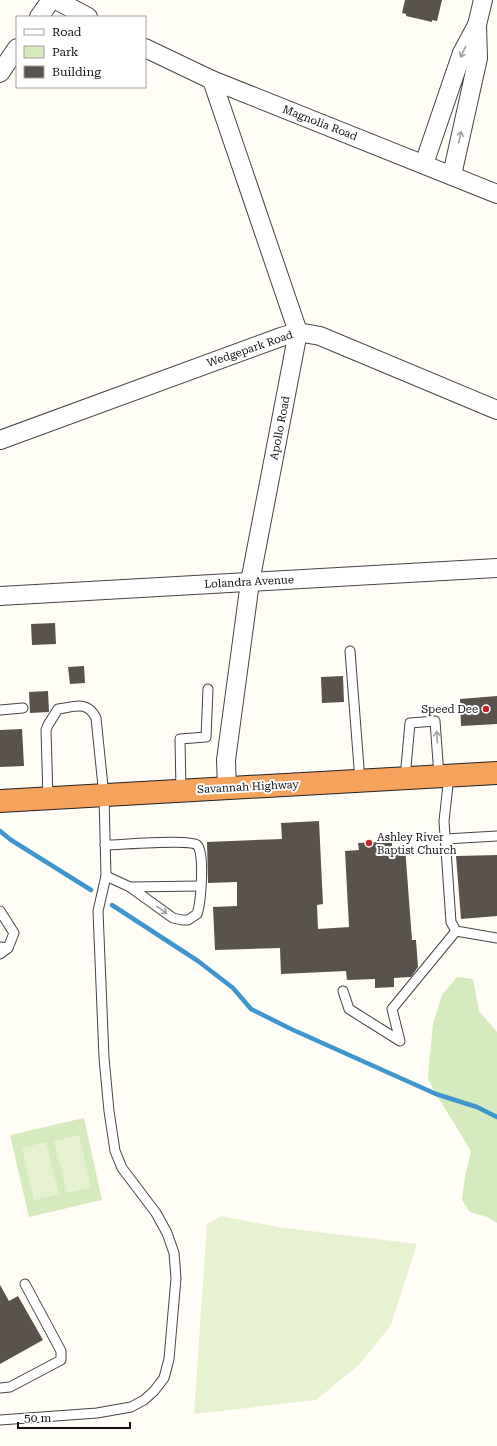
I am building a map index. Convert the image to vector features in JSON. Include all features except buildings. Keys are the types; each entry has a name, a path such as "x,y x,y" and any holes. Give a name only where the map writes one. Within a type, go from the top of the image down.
{"highway":[{"name":"Savannah Highway","path":"0,801 497,773"}],"street":[{"path":"40,16 51,0"},
{"path":"56,0 86,16"},
{"path":"424,164 462,53 477,25 484,0"},
{"path":"452,175 478,58 477,25"},
{"name":"Magnolia Road","path":"146,48 212,80 497,194"},
{"path":"0,73 16,49"},
{"name":"Apollo Road","path":"212,80 298,332 250,582 226,760 227,788"},
{"path":"446,99 467,105"},
{"name":"Wedgepark Road","path":"0,440 298,332 320,336 497,410"},
{"name":"Lolandra Avenue","path":"0,596 497,568"}],"lane":[{"path":"350,651 360,781"},
{"path":"181,791 180,739 206,737 208,690"},
{"path":"0,1420 97,1413 131,1407 144,1400 154,1391 164,1378 169,1359 176,1278 174,1252 167,1233 156,1213 122,1168 115,1151 109,1111 104,1058 98,911 106,876 104,796 96,718 92,711 85,706 58,709 48,725 46,730 48,798"},
{"path":"0,710 23,708"},
{"path":"405,778 410,723 436,721 444,776 444,821 451,922 456,931"},
{"path":"445,839 497,836"},
{"path":"106,845 179,843 192,843 197,845 200,849 200,905 197,914 188,920 173,918 130,887 106,876"},
{"path":"130,887 200,886"},
{"path":"0,911 14,933 0,954"},
{"path":"456,931 497,938"},
{"path":"343,991 349,1009 400,1041 392,1009 456,931"},
{"path":"0,1388 10,1387 61,1360 61,1351 25,1284"}],"green space":[{"path":"457,977 473,979 479,1011 497,1032 497,1223 487,1217 470,1212 462,1200 465,1176 471,1151 428,1079 433,1024 442,995"},
{"path":"84,1118 102,1200 29,1217 10,1135"},
{"path":"79,1135 91,1187 67,1193 54,1141"},
{"path":"46,1142 59,1194 34,1200 22,1148"},
{"path":"221,1216 278,1227 417,1244 391,1325 360,1364 316,1400 194,1414 207,1224"}],"waterway":[{"path":"0,831 11,840 91,890"},
{"path":"112,905 198,961 233,988 251,1009 291,1029 436,1094 477,1107 497,1117"}],"place":[{"name":"Speed Dee","path":"486,709"},
{"name":"Ashley River Baptist Church","path":"369,843"}]}
